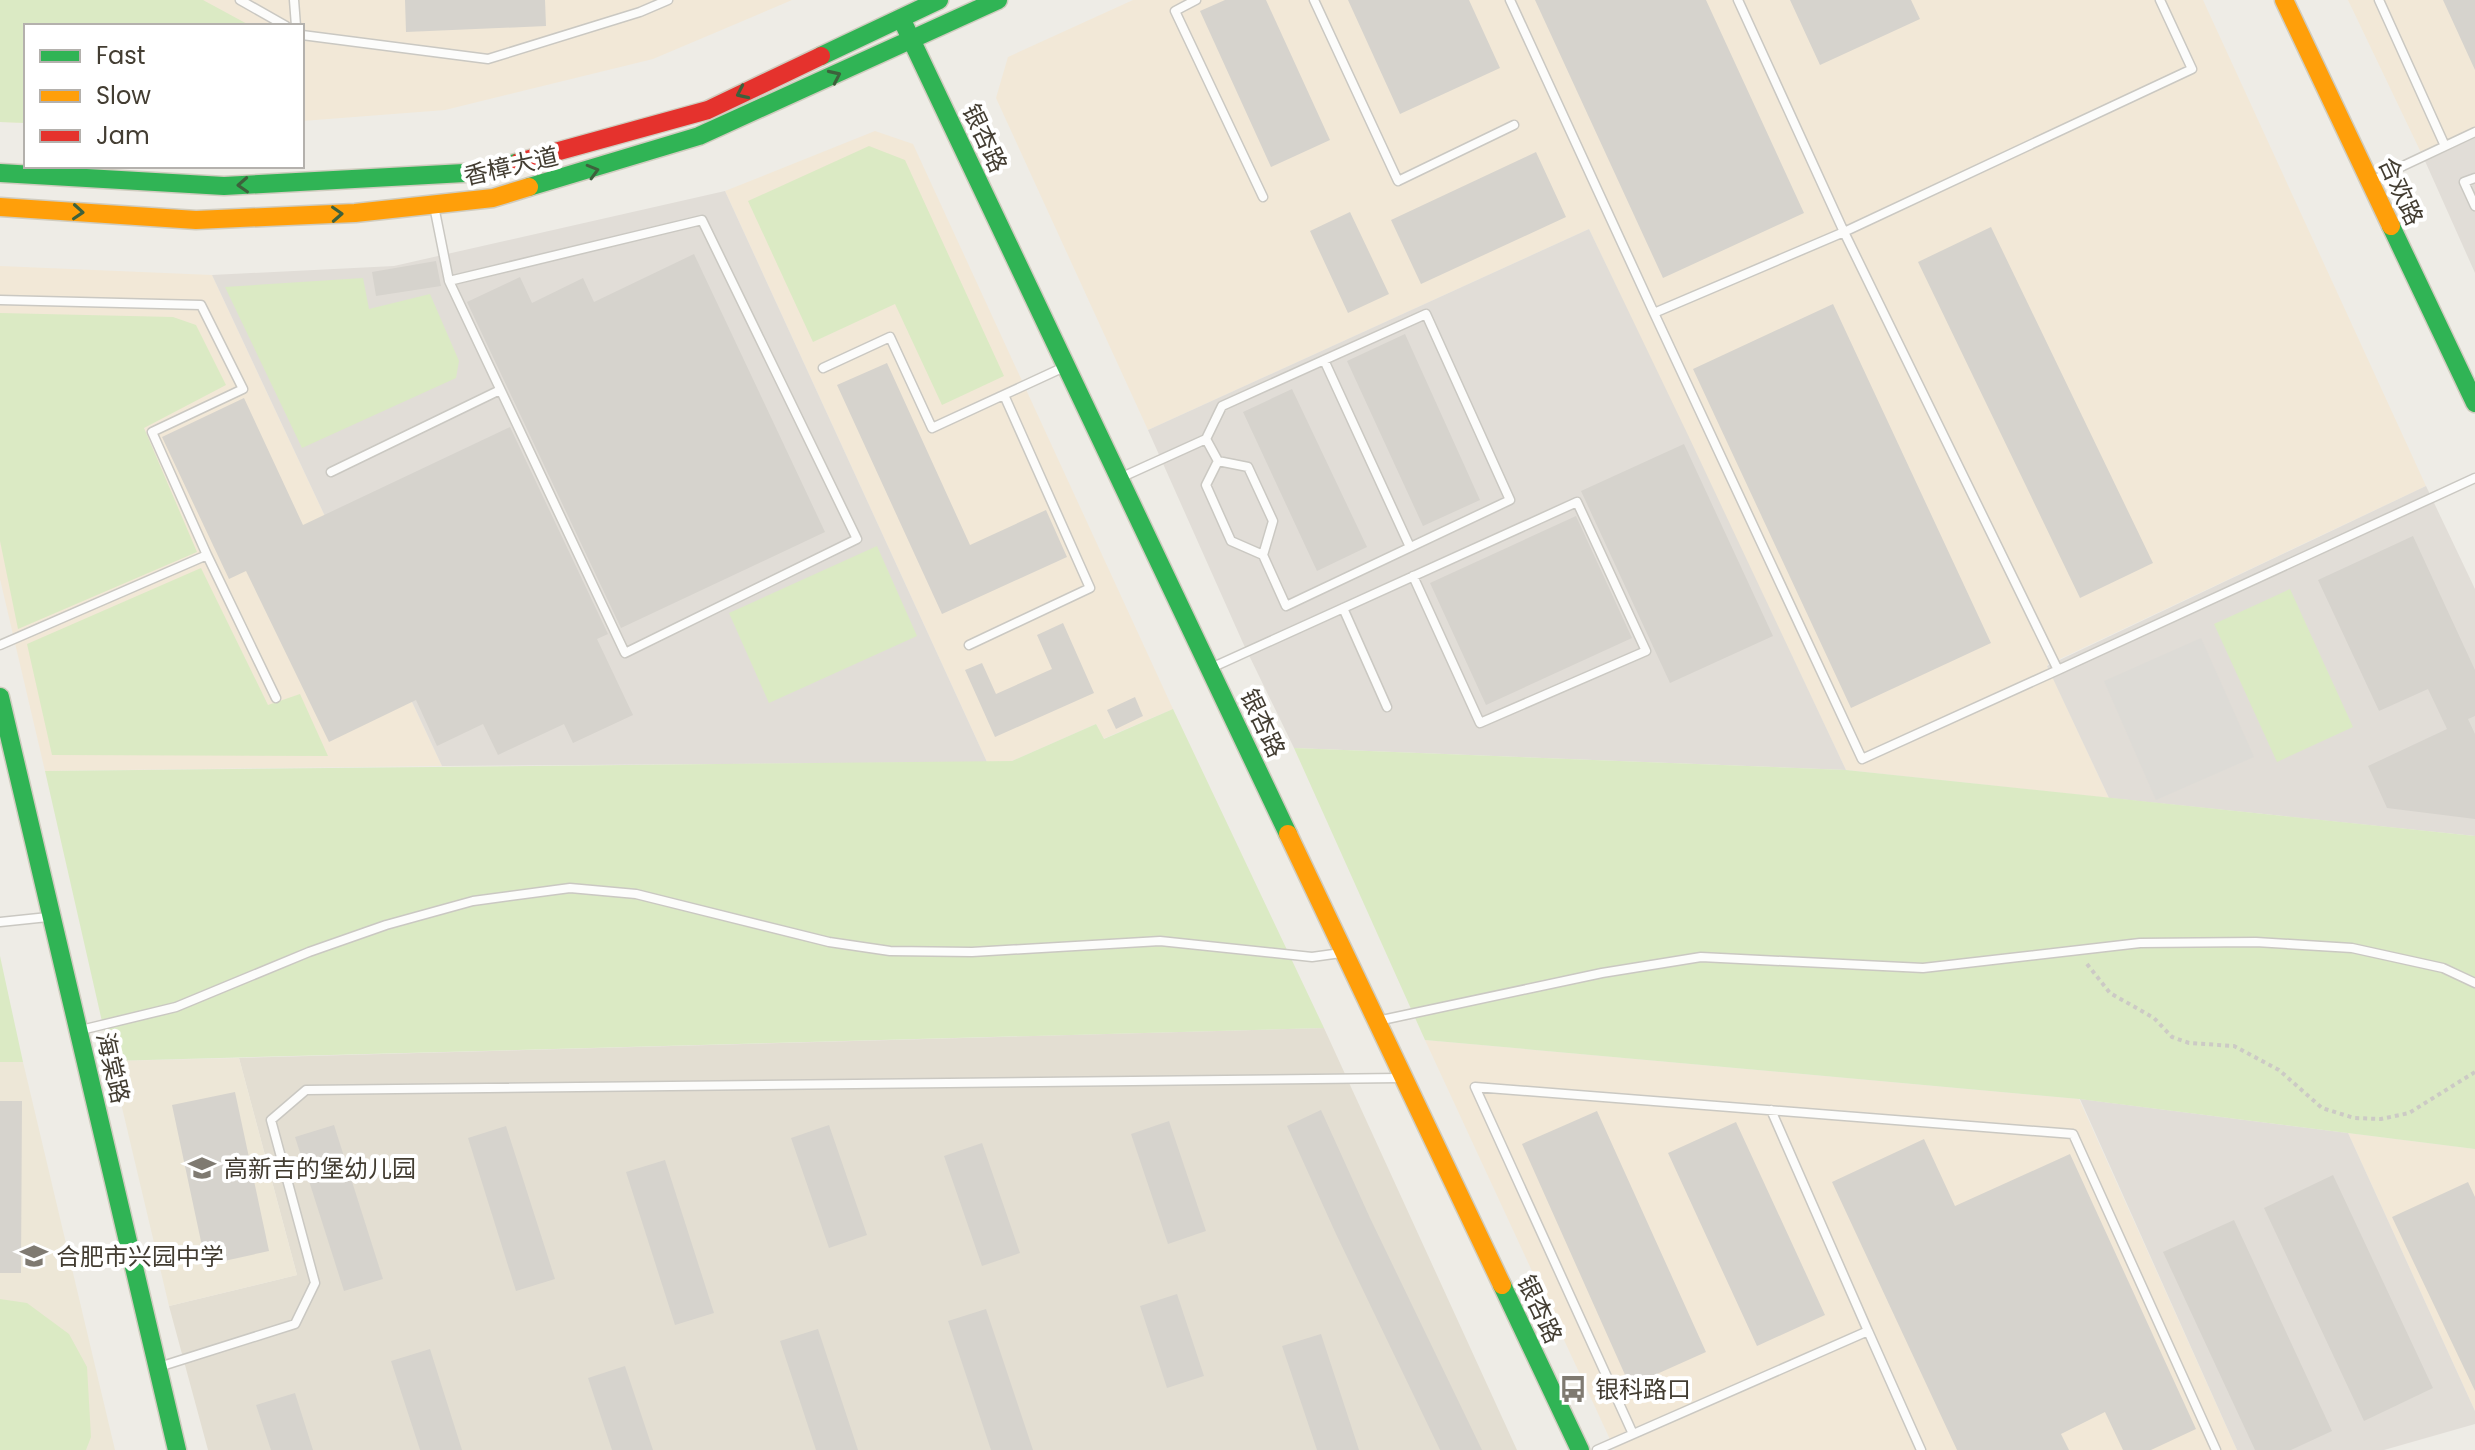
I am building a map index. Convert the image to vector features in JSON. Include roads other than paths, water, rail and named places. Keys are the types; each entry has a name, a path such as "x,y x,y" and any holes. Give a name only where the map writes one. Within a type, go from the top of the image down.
{"street":[{"name":"香樟大道","path":"0,173 224,186 483,172 708,110 899,14 939,0"},
{"name":"香樟大道","path":"0,207 196,220 355,213 493,198 699,136 998,0"},
{"name":"合欢路","path":"2284,0 2475,403"},
{"name":"银杏路","path":"899,14 1580,1450"},
{"name":"海棠路","path":"0,697 177,1450"}],"lane":[{"path":"240,0 282,24"},
{"path":"294,0 296,24"},
{"path":"1196,0 1175,11 1263,197"},
{"path":"1314,0 1398,181 1514,125"},
{"path":"1510,0 1862,759 2475,478"},
{"path":"1738,0 1844,232 2058,670"},
{"path":"1654,313 1844,232 2192,69 2160,0"},
{"path":"2379,0 2445,146"},
{"path":"304,35 488,59 662,1"},
{"path":"2370,182 2475,132"},
{"path":"2475,178 2464,182 2475,206"},
{"path":"434,205 449,281 625,653 857,539 702,220 449,281"},
{"path":"0,300 201,305 243,389 152,432 276,698"},
{"path":"1120,478 1206,439 1222,406 1426,314 1510,500 1286,606 1263,555 1273,521 1248,467 1218,461"},
{"path":"823,368 890,337 932,428 1067,366"},
{"path":"1324,360 1410,547"},
{"path":"331,472 500,390"},
{"path":"969,645 1090,588 1004,395"},
{"path":"1206,439 1218,461"},
{"path":"1218,461 1206,485 1231,541 1263,555"},
{"path":"1210,668 1413,576 1577,502 1646,651 1480,723 1413,576"},
{"path":"0,645 207,555"},
{"path":"1343,608 1387,707"},
{"path":"80,1030 176,1007 309,952 401,921 473,901 570,888 636,894 829,942 890,951 972,952 1160,941 1312,957 1346,953"},
{"path":"0,922 53,917"},
{"path":"1378,1021 1602,973 1701,957 1923,968 2140,943 2256,942 2352,948 2443,968 2475,983"},
{"path":"158,1367 295,1324 315,1283 271,1120 306,1090 1405,1078"},
{"path":"1633,1434 1475,1087 2073,1134 2216,1450"},
{"path":"1771,1110 1921,1450"},
{"path":"1597,1450 1868,1331"}],"place":[{"name":"高新吉的堡幼儿园","path":"202,1168"},
{"name":"合肥市兴园中学","path":"34,1256"},
{"name":"银科路口","path":"1573,1389"}]}
